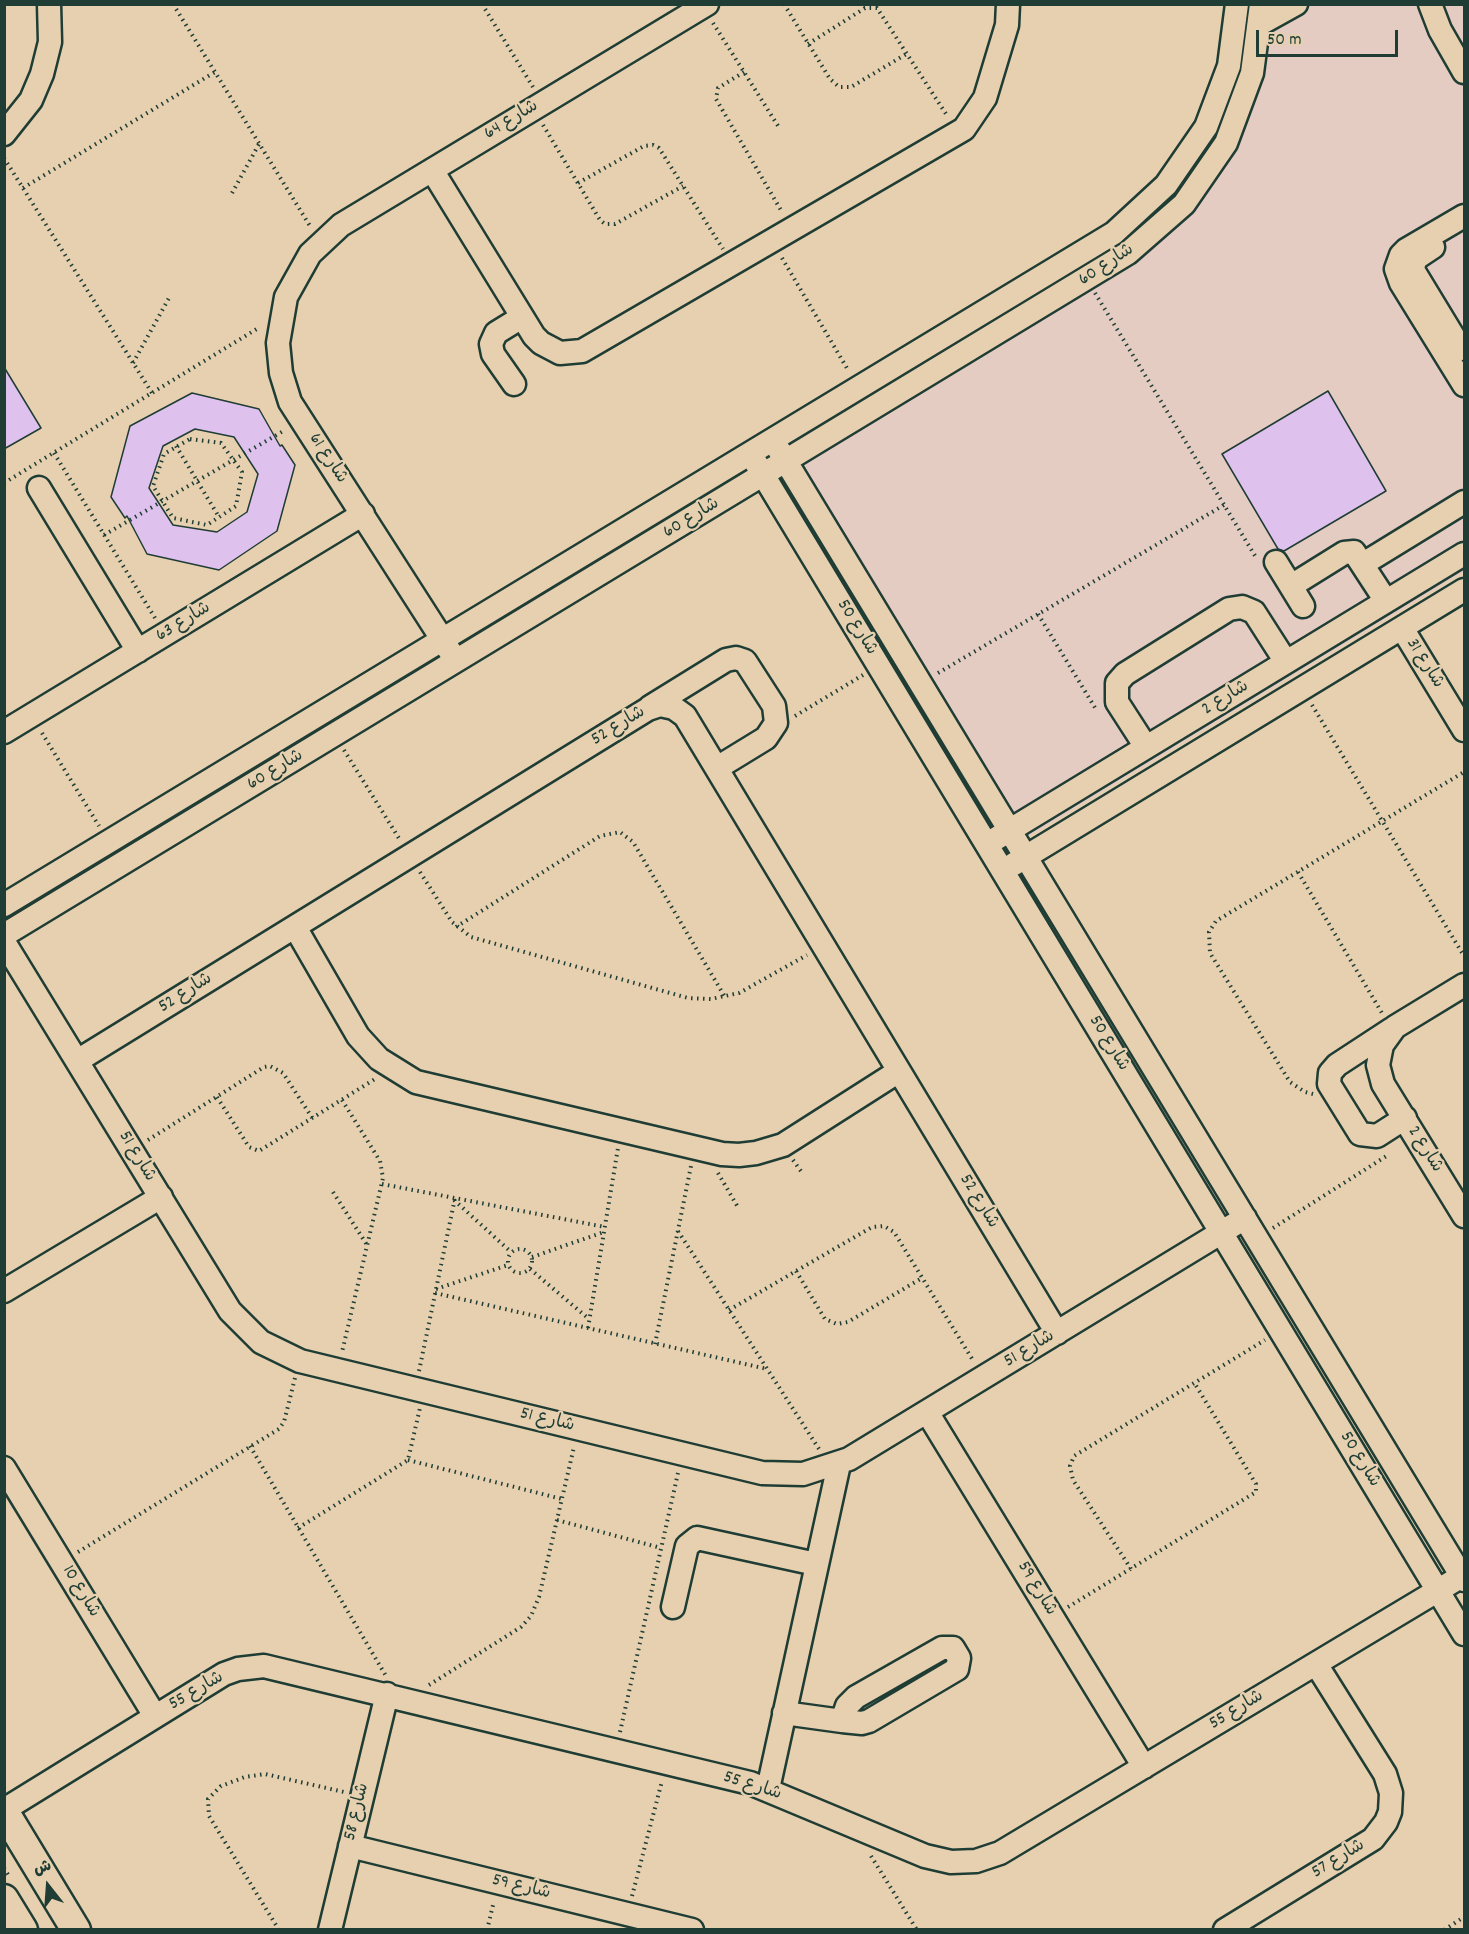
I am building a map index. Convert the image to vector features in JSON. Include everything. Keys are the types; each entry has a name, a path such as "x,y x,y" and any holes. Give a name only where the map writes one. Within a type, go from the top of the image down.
{"main road":[{"path":"4,1810 76,1929"},
{"path":"4,1899 23,1929"}],"street":[{"path":"4,134 31,100 42,74 50,42 49,4"},
{"path":"432,170 534,336 549,349 571,354 582,351 958,133 973,119 986,98 1007,25 1008,4"},
{"name":"شارع 60","path":"4,905 1096,246 1150,203 1182,167 1216,108 1229,66 1237,4"},
{"path":"1260,14 1296,4"},
{"path":"1430,4 1440,30 1464,72"},
{"name":"شارع 64","path":"320,242 341,225 705,6"},
{"name":"شارع 60","path":"4,935 1087,280 1128,253 1184,204 1226,142 1245,97 1260,14"},
{"path":"1464,216 1406,250 1405,263 1415,275 1464,356"},
{"path":"1464,229 1396,269 1401,283 1464,385"},
{"name":"شارع 61","path":"320,242 300,268 282,313 278,343 281,373 290,402 456,662"},
{"path":"514,384 494,354 491,344 496,333 522,317"},
{"name":"شارع 50","path":"774,440 1463,1578"},
{"name":"شارع 50","path":"751,454 1464,1634"},
{"path":"39,489 138,651"},
{"path":"1364,564 1464,502"},
{"name":"شارع 63","path":"4,732 363,514"},
{"path":"1292,586 1349,551 1354,552 1364,564 1387,601"},
{"name":"شارع 2","path":"987,844 1464,554"},
{"path":"1269,564 1292,586 1303,606"},
{"name":"شارع 2","path":"1003,871 1464,590"},
{"path":"1407,594 1416,602 1418,608 1402,628 1378,635 1371,627 1370,617 1387,601 1407,594"},
{"path":"1146,747 1117,702 1117,683 1125,674 1229,609 1242,607 1254,612 1286,662"},
{"name":"شارع 31","path":"1402,628 1464,730"},
{"path":"648,709 726,660 736,658 746,661 774,706 776,714 774,729 766,738 717,768"},
{"name":"شارع 52","path":"77,1060 648,709 660,705 680,711 717,768 1057,1333"},
{"path":"294,927 358,1036 391,1069 416,1082 700,1149 739,1155 777,1147 899,1071"},
{"name":"شارع 51","path":"4,942 239,1322 273,1350 300,1361 776,1475 803,1474 835,1466 984,1378 1245,1218"},
{"name":"شارع 2","path":"1464,985 1394,1028 1382,1045 1378,1065 1383,1084 1464,1216"},
{"path":"1394,1028 1333,1069 1329,1077 1330,1090 1360,1134 1377,1136 1410,1128"},
{"path":"4,1292 161,1197"},
{"name":"شارع 59","path":"927,1412 1144,1767"},
{"path":"768,1789 835,1466"},
{"name":"شارع 10","path":"4,1468 155,1716"},
{"path":"673,1607 687,1546 693,1540 816,1564"},
{"name":"شارع 55","path":"4,1810 224,1674 252,1666 276,1667 768,1789 938,1860 976,1861 1000,1853 1463,1578"},
{"path":"784,1713 862,1723 876,1719 957,1669 959,1658 953,1648 942,1648 856,1697 847,1706 842,1720"},
{"name":"شارع 57","path":"1225,1929 1373,1839 1386,1822 1390,1812 1391,1793 1385,1774 1316,1664"},
{"name":"شارع 58","path":"330,1929 362,1796 398,1697"},
{"name":"شارع 59","path":"350,1846 692,1929"}],"path":[{"path":"173,4 320,242"},
{"path":"482,4 600,220 610,225 683,186"},
{"path":"784,4 830,79 845,88 851,87 908,53"},
{"path":"705,6 780,129"},
{"path":"808,44 865,8 880,9 958,133"},
{"path":"23,188 215,72"},
{"path":"744,72 718,88 716,99 859,389"},
{"path":"232,193 259,144"},
{"path":"578,183 648,145 659,148 733,264"},
{"path":"4,158 152,393"},
{"path":"1087,280 1224,505 1269,564"},
{"path":"134,363 169,298"},
{"path":"4,483 282,313"},
{"path":"104,535 302,420"},
{"path":"190,439 219,442 242,471 237,503 207,525 175,519 153,484 164,454 176,446 190,439"},
{"path":"176,446 219,517"},
{"path":"54,453 165,635"},
{"path":"921,683 1224,505"},
{"path":"1038,614 1103,720"},
{"path":"774,729 879,666"},
{"path":"1302,689 1464,956"},
{"path":"31,716 109,842"},
{"path":"335,735 456,927 471,937 688,998 725,998 739,993 824,946"},
{"path":"1330,1090 1313,1094 1305,1092 1290,1082 1208,946 1209,932 1216,921 1464,772"},
{"path":"456,927 600,836 620,832 633,842 725,998"},
{"path":"1298,872 1394,1028"},
{"path":"132,1150 264,1067 270,1066 283,1073 313,1119"},
{"path":"217,1097 249,1147 263,1150 391,1069"},
{"path":"338,1370 382,1184 380,1161 342,1100"},
{"path":"1257,1238 1410,1128"},
{"path":"588,1328 621,1130"},
{"path":"700,1149 739,1209"},
{"path":"655,1344 678,1231 700,1149"},
{"path":"382,1184 604,1230"},
{"path":"333,1192 368,1246"},
{"path":"455,1199 511,1252"},
{"path":"408,1460 436,1291 455,1199"},
{"path":"729,1310 878,1226 894,1232 984,1378"},
{"path":"532,1257 604,1230"},
{"path":"678,1231 767,1369 835,1466"},
{"path":"511,1252 523,1249 532,1257"},
{"path":"508,1265 511,1252"},
{"path":"530,1269 532,1257"},
{"path":"436,1291 508,1265"},
{"path":"508,1265 518,1273 530,1269"},
{"path":"530,1269 589,1319"},
{"path":"796,1271 825,1318 837,1324 848,1322 922,1278"},
{"path":"436,1291 767,1369"},
{"path":"1131,1569 1073,1480 1072,1461 1078,1452 1195,1384 1281,1330"},
{"path":"62,1561 282,1425 300,1361"},
{"path":"1052,1616 1257,1490 1256,1484 1195,1384"},
{"path":"250,1446 398,1697 527,1622 536,1607 579,1429"},
{"path":"616,1750 682,1454"},
{"path":"298,1528 408,1460 562,1499"},
{"path":"557,1520 661,1548"},
{"path":"627,1914 666,1762"},
{"path":"279,1929 208,1816 207,1804 212,1793 229,1783 265,1774 362,1796"},
{"path":"851,1825 917,1929"},
{"path":"487,1929 499,1882"},
{"path":"1444,1929 1464,1917"}],"shaded area":[{"path":"1250,5 1464,5 1464,572 1007,850 770,458 1113,248 1158,212 1193,171 1219,129 1229,107 1243,61"}],"building":[{"path":"4,367 41,428 4,449"},
{"path":"1328,391 1386,491 1284,551 1278,549 1222,454"},
{"path":"192,393 259,409 280,446 282,445 295,465 277,531 219,570 147,554 127,516 125,518 111,497 130,426","holes":["195,429 234,437 258,474 247,512 217,532 173,525 149,488 163,446"]}]}
